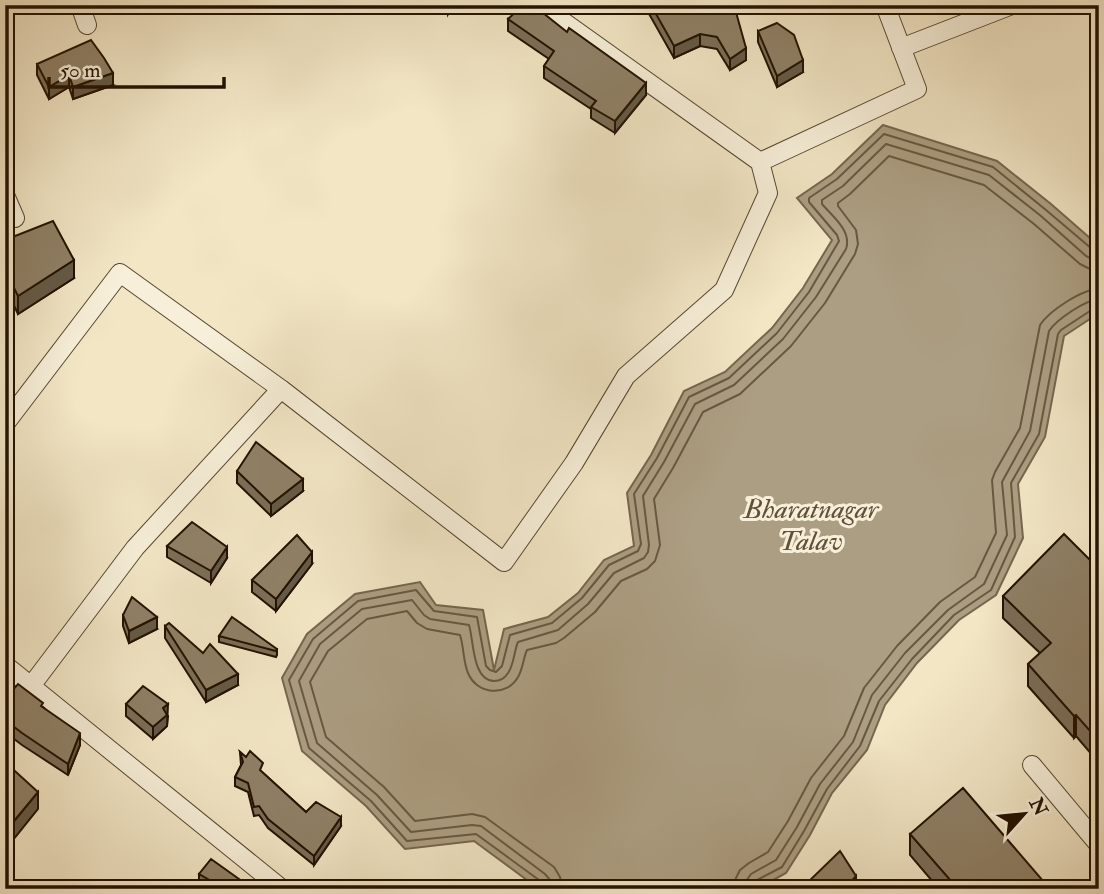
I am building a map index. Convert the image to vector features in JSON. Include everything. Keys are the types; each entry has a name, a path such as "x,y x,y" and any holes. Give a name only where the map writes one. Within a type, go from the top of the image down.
{"street":[{"path":"80,5 87,25"},
{"path":"5,424 120,273 281,389 504,562 575,463 626,376 724,290 768,193 760,162 540,5"},
{"path":"760,162 917,89 885,5"},
{"path":"901,48 1012,5"},
{"path":"5,195 15,218"},
{"path":"31,686 135,548 281,389"},
{"path":"5,665 282,889"},
{"path":"1032,765 1099,845"}],"water":[{"name":"Bharatnagar Talav","path":"883,125 997,161 1099,246 1099,313 1064,336 1045,437 1018,484 1023,538 996,595 959,620 917,663 885,705 867,750 832,793 786,873 757,889 539,889 474,841 405,849 366,806 302,751 282,678 307,634 355,594 420,582 436,605 483,610 494,670 504,629 548,617 578,593 604,560 634,546 627,493 651,455 684,391 725,372 772,328 803,288 832,240 797,198 832,174"}],"building":[{"path":"523,5 533,5 567,32 569,28 646,83 615,121 591,107 596,101 544,66 554,51 508,19"},
{"path":"651,5 734,5 746,48 730,59 717,37 700,34 674,46"},
{"path":"777,23 794,35 803,60 777,76 758,31"},
{"path":"91,40 113,73 73,87 69,75 49,87 37,64"},
{"path":"53,221 74,260 18,296 5,270 5,240"},
{"path":"256,442 303,479 271,504 237,471"},
{"path":"192,522 227,547 211,571 167,546"},
{"path":"1064,534 1099,569 1099,741 1028,664 1051,643 1003,596"},
{"path":"297,535 312,552 276,599 252,580"},
{"path":"132,597 157,617 129,631 123,615"},
{"path":"232,617 277,649 276,651 219,636"},
{"path":"169,623 203,653 210,644 238,674 206,690 165,626"},
{"path":"18,684 43,703 41,706 80,733 68,764 5,720 5,699"},
{"path":"143,686 168,704 163,708 167,715 153,727 126,704"},
{"path":"250,751 263,763 260,770 306,812 316,802 341,817 314,856 268,819 259,806 254,807 248,783 235,777 243,762 240,752 246,757"},
{"path":"5,762 38,792 5,832"},
{"path":"963,788 1050,889 958,889 910,834"},
{"path":"840,851 856,876 845,889 809,889 805,885"},
{"path":"211,859 253,889 218,889 220,886 199,874"}]}
